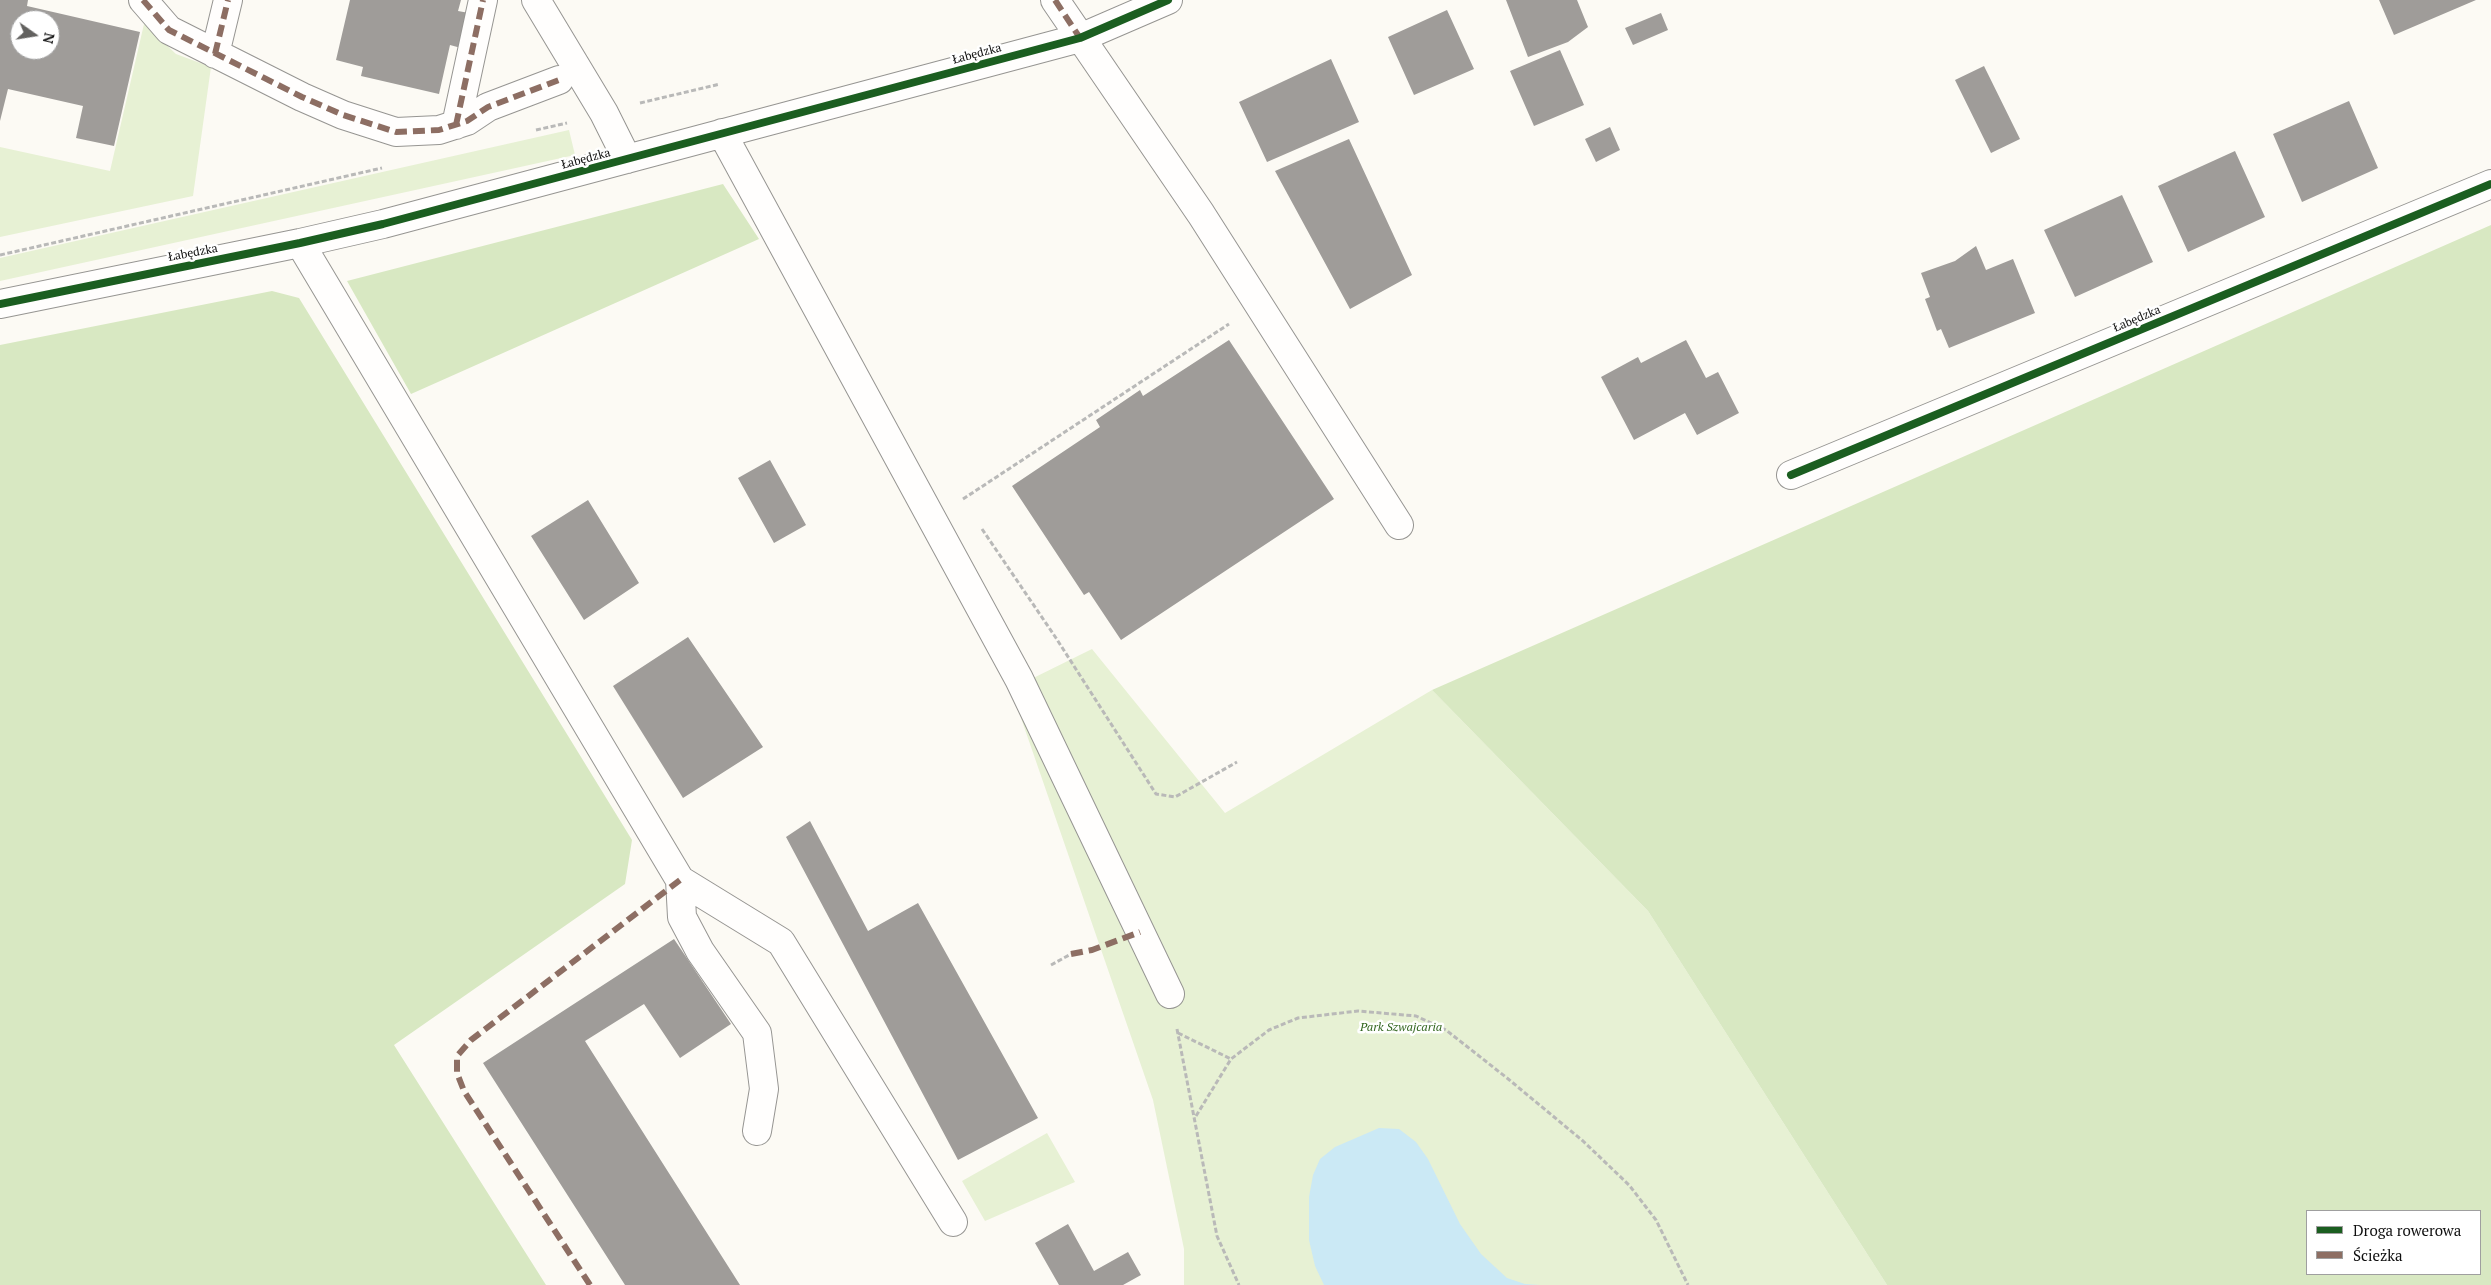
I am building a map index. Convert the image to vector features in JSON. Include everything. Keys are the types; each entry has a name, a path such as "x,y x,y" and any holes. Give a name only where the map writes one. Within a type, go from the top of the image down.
{"street":[{"path":"143,0 169,30 214,54 343,115 396,132 439,130 467,122 488,108 559,80"},
{"path":"214,54 228,0"},
{"path":"456,125 483,0"},
{"path":"536,0 604,113 627,159"},
{"path":"1054,0 1201,214 1399,525"},
{"name":"Łabędzka","path":"0,304 384,224 1080,38 1168,0"},
{"path":"722,133 1019,680 1170,994"},
{"name":"Łabędzka","path":"1791,474 2491,184"},
{"path":"300,243 680,880 781,942 953,1222"},
{"path":"680,880 682,917 700,951 757,1033 764,1089 757,1131"}],"path":[{"path":"533,131 720,84"},
{"path":"0,255 387,166"},
{"path":"968,508 962,500 1258,304"},
{"path":"979,524 1056,638 1156,794 1175,798 1237,762"},
{"path":"1051,965 1071,954"},
{"path":"1170,994 1196,1116 1217,1236 1239,1285"},
{"path":"1196,1116 1232,1059 1269,1030 1298,1018 1358,1011 1388,1012 1416,1016 1446,1030 1583,1141 1629,1185 1656,1220 1688,1285"},
{"path":"1178,1033 1232,1059"}],"green space":[{"path":"144,24 176,54 211,67 193,196 0,237 0,147 110,171"},
{"path":"569,130 575,155 0,281 0,258"},
{"path":"723,184 759,239 411,394 347,281"},
{"path":"2491,225 2491,1285 1887,1285 1648,911 1432,690"},
{"path":"272,291 299,298 632,840 625,884 394,1045 546,1285 0,1285 0,345"},
{"name":"Park Szwajcaria","path":"1092,649 1225,813 1432,690 1648,911 1887,1285 1184,1285 1184,1249 1153,1100 1011,689"},
{"path":"1047,1133 1075,1182 985,1221 962,1181"}],"water":[{"path":"1379,1128 1399,1129 1416,1142 1428,1159 1460,1224 1481,1254 1507,1278 1525,1284 1540,1285 1324,1285 1315,1266 1309,1240 1309,1197 1313,1175 1320,1159 1335,1147"}],"building":[{"path":"0,0 28,0 27,6 44,10 10,10 10,60 60,60 60,14 140,32 114,146 76,138 83,106 8,89 0,121"},
{"path":"350,0 461,0 458,11 469,13 461,48 450,45 439,94 361,76 363,67 336,60"},
{"path":"1506,0 1577,0 1588,27 1568,42 1528,57"},
{"path":"2379,0 2476,0 2394,35"},
{"path":"1447,10 1474,69 1414,95 1388,37"},
{"path":"1661,13 1668,30 1633,45 1625,28"},
{"path":"1560,50 1584,105 1534,126 1510,71"},
{"path":"1331,59 1359,122 1267,162 1239,102"},
{"path":"1984,66 2020,139 1991,153 1955,80"},
{"path":"2349,101 2378,168 2302,202 2273,134"},
{"path":"1610,127 1620,150 1596,162 1585,139"},
{"path":"1349,139 1412,275 1350,309 1275,171"},
{"path":"2235,151 2265,217 2188,252 2158,186"},
{"path":"2122,195 2153,262 2075,297 2044,230"},
{"path":"1976,246 1986,270 2013,259 2035,313 1949,348 1941,329 1937,331 1925,299 1930,297 1921,273 1955,261"},
{"path":"1229,340 1334,499 1121,640 1089,592 1084,595 1012,486 1100,427 1096,420 1140,390 1143,396"},
{"path":"1686,340 1706,378 1718,372 1739,413 1697,435 1685,413 1634,440 1601,377 1638,357 1641,363"},
{"path":"770,460 806,525 774,543 738,478"},
{"path":"588,500 639,583 584,620 531,536"},
{"path":"688,637 763,747 683,798 613,686"},
{"path":"810,821 868,931 918,903 1038,1118 958,1160 786,837"},
{"path":"674,939 731,1024 680,1058 644,1004 585,1041 740,1285 625,1285 483,1063"},
{"path":"1068,1224 1094,1271 1128,1252 1141,1275 1123,1285 1059,1285 1035,1243"}],"marked path":[{"path":"143,0 169,30 302,97 343,115 396,132 439,130 467,121 488,107 559,80"},
{"path":"215,54 228,0"},
{"path":"456,125 483,0"},
{"path":"1055,0 1080,38"},
{"path":"590,1285 464,1091 457,1073 457,1056 471,1040 680,880"},
{"path":"1071,954 1092,950 1140,932"}],"cycle path":[{"path":"0,304 300,243 383,224 1080,38 1168,0"},
{"path":"1791,475 2491,184"}]}
